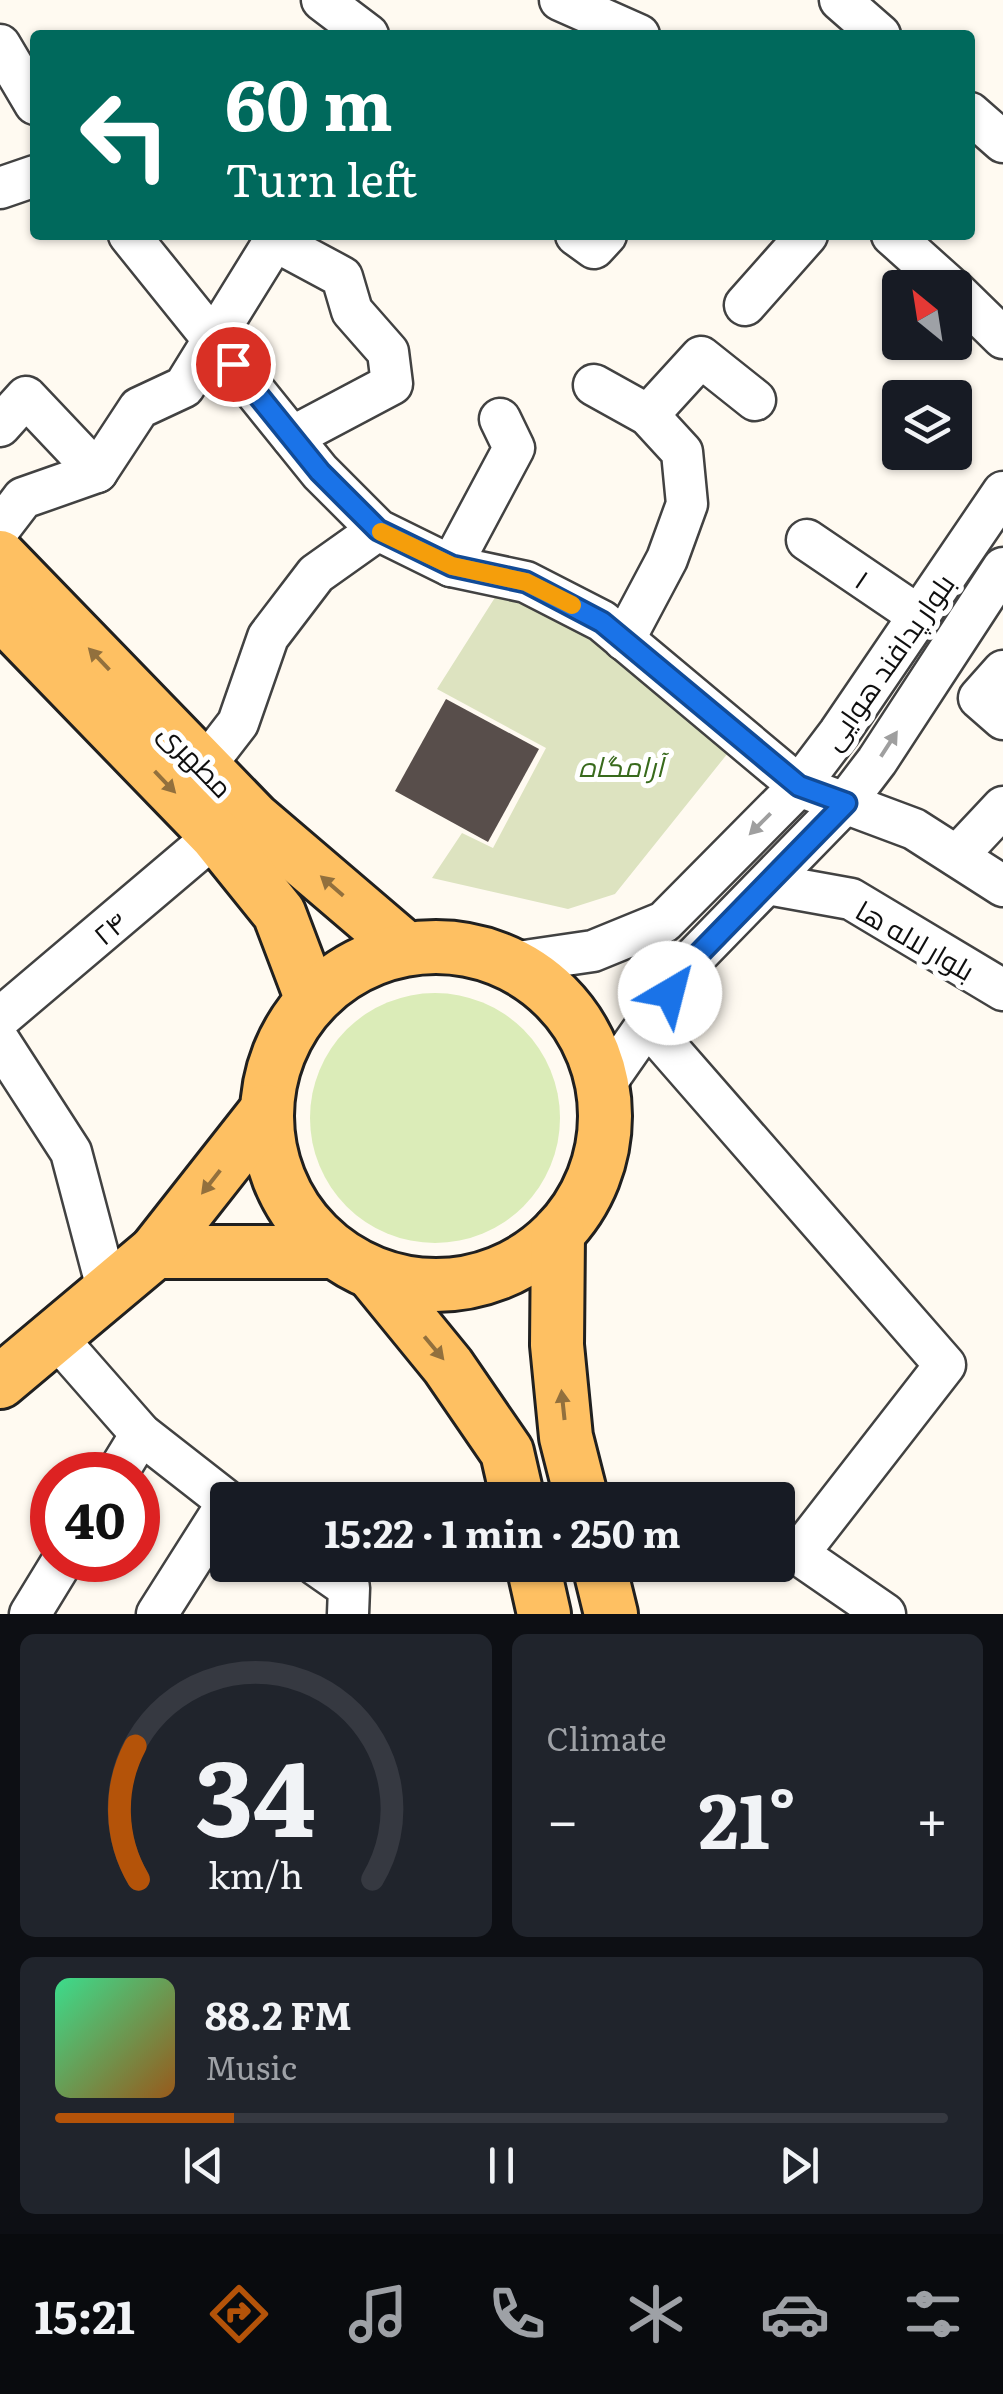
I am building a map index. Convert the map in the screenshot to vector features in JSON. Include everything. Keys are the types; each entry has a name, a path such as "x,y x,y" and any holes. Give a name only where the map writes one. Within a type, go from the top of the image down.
{"main road":[{"name":"مطهری","path":"0,557 254,819 406,949"},
{"name":"مطهری","path":"8,636 216,835 278,913 312,1000"},
{"path":"155,1252 353,1262 420,1284 471,1282 518,1264 558,1233 588,1190 593,1175 607,1129 604,1086 586,1036 554,993 511,963 459,948 406,949 371,959 340,977 312,1000 283,1046 272,1071 266,1111 270,1152 283,1190 304,1224 353,1262 448,1366 507,1452 514,1482"},
{"path":"0,1382 155,1252 266,1111"},
{"path":"558,1233 557,1345 566,1437 577,1482"},
{"path":"537,1582 544,1614"},
{"path":"603,1582 611,1614"}],"street":[{"path":"322,0 361,30"},
{"path":"560,0 628,30"},
{"path":"840,0 874,30"},
{"path":"1,50 30,96"},
{"path":"975,117 1003,142"},
{"path":"0,188 30,178"},
{"path":"132,240 320,472 378,530 452,566 526,582 602,622 799,786 914,829 1003,886"},
{"path":"0,528 23,498 97,472 139,408 184,388 276,240"},
{"path":"280,240 342,277 352,311 388,352 392,384 292,437"},
{"path":"745,305 803,240"},
{"path":"898,240 931,270"},
{"path":"972,308 1003,338"},
{"path":"648,415 701,357 755,400"},
{"path":"594,385 648,415 682,452 687,504 667,559 624,640"},
{"path":"13,412 97,472"},
{"path":"452,566 514,448 500,419"},
{"name":"بلوار پدافند هوایی","path":"511,963 593,952 664,922 799,786 1003,492"},
{"path":"204,767 238,723 268,636 316,574 378,530"},
{"name":"۱","path":"807,540 919,616"},
{"name":"بلوار پدافند هوایی","path":"604,1086 692,961 846,803 1003,568"},
{"path":"957,856 1003,807"},
{"name":"۲۴","path":"0,1018 216,835"},
{"name":"بلوار لاله ها","path":"768,884 851,899 1003,990"},
{"path":"648,1025 945,1364 798,1554 885,1614"},
{"path":"0,1042 71,1152 108,1292"},
{"path":"55,1336 141,1434 210,1488"},
{"path":"130,1452 141,1434"},
{"path":"157,1614 210,1530"},
{"path":"30,1614 50,1582"},
{"path":"340,1582 349,1588 348,1614"}],"green space":[{"name":"آرامگاه","path":"501,588 581,628 732,748 615,894 568,909 432,878 462,833 493,848 546,748 437,689"},
{"path":"435,993 483,1002 523,1030 551,1070 560,1118 551,1166 523,1206 483,1234 435,1243 387,1234 347,1206 319,1166 310,1118 319,1070 347,1030 387,1002"}],"building":[{"path":"446,699 539,749 488,842 395,791"}],"slow traffic":[{"path":"381,532 452,566 526,582 572,605"}],"route":[{"path":"233,364 320,472 378,530 452,566 526,582 602,622 799,786 846,803 692,961 670,993"}]}
